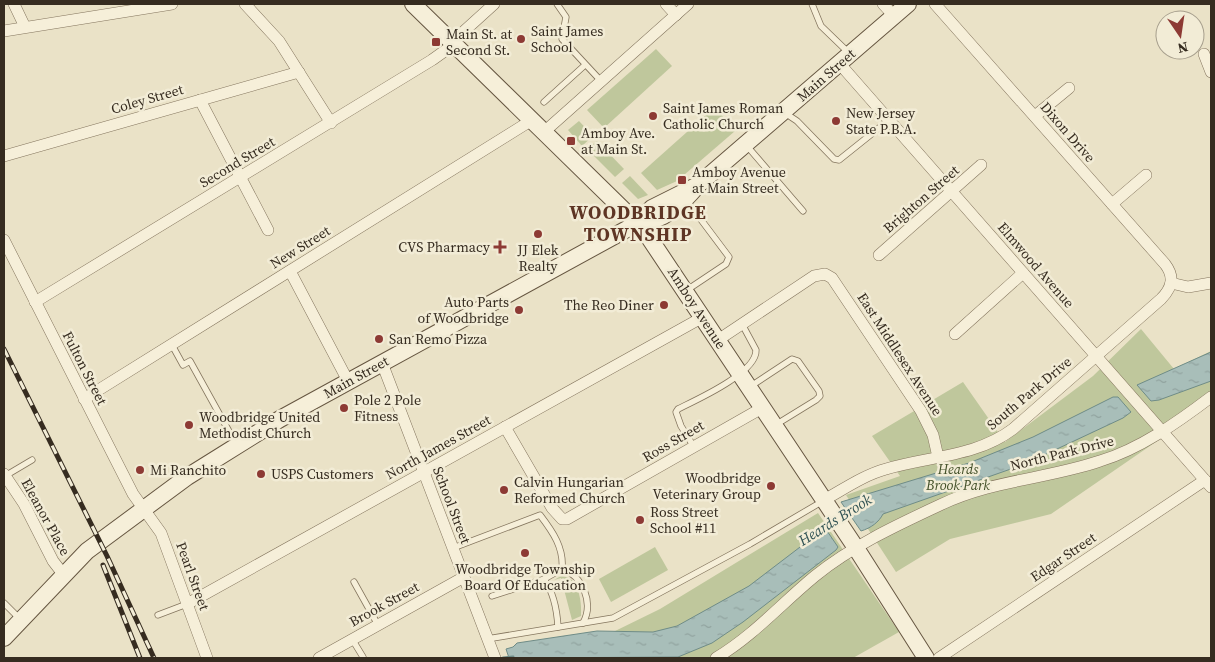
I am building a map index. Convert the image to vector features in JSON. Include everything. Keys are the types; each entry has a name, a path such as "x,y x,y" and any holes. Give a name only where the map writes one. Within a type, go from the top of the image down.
{"main road":[{"name":"Amboy Avenue","path":"413,4 638,223 686,290 926,658"},
{"name":"Main Street","path":"638,223 660,219 686,199 698,185 844,59 888,10 908,4"},
{"name":"Main Street","path":"11,628 63,574 105,536 237,445 348,381 638,223 652,208 698,185"}],"street":[{"path":"14,4 25,27"},
{"path":"4,31 172,4"},
{"path":"245,4 279,41 331,123"},
{"name":"Second Street","path":"35,302 442,54 494,4"},
{"path":"666,4 676,15"},
{"path":"544,132 688,4"},
{"name":"Dixon Drive","path":"935,4 1168,267 1171,283"},
{"path":"1205,57 1211,72"},
{"name":"Elmwood Avenue","path":"844,59 888,120 1208,484"},
{"name":"Coley Street","path":"4,156 299,72"},
{"path":"1034,116 1069,88"},
{"path":"200,100 268,230"},
{"name":"New Street","path":"84,399 532,120"},
{"name":"Brighton Street","path":"879,255 981,166"},
{"path":"1112,204 1146,175"},
{"name":"Fulton Street","path":"4,240 133,494 143,508"},
{"path":"4,256 17,269 23,279"},
{"path":"290,271 348,381"},
{"path":"955,334 1023,273"},
{"name":"East Middlesex Avenue","path":"742,324 814,276 825,274 836,282 921,412 933,436 938,457"},
{"path":"1171,283 1188,286 1211,283"},
{"name":"South Park Drive","path":"828,506 879,471 976,449 1003,436 1161,299 1171,283"},
{"name":"North James Street","path":"187,604 703,316"},
{"path":"718,340 742,324"},
{"name":"School Street","path":"382,363 491,649"},
{"name":"North Park Drive","path":"716,658 736,646 852,543 959,497 1012,480 1098,462 1130,450 1211,397"},
{"name":"Ross Street","path":"552,508 562,519 567,519 762,408"},
{"path":"505,427 552,508"},
{"name":"Eleanor Place","path":"4,475 24,504 53,561 63,574"},
{"name":"Edgar Street","path":"939,658 1208,484"},
{"name":"Pearl Street","path":"143,508 160,533 207,658"},
{"name":"Brook Street","path":"319,658 464,577"}],"lane":[{"path":"557,4 566,17 562,39 601,82"},
{"path":"812,4 821,26 844,59"},
{"path":"544,102 585,65"},
{"path":"783,112 796,121 834,159 839,160 888,120"},
{"path":"745,144 803,210"},
{"path":"686,199 729,257 726,264 686,290"},
{"path":"694,447 681,426 676,412 678,409 723,385 749,366 756,355 756,350 742,324"},
{"path":"172,345 183,365 190,361 237,445"},
{"path":"749,388 792,359 798,361 818,391 820,396 816,400 774,426"},
{"path":"4,475 32,460"},
{"path":"491,649 558,627 613,618 762,538 828,506"},
{"path":"453,548 540,515 552,508"},
{"path":"540,515 552,531 563,555 562,569"},
{"path":"492,596 544,579 562,569 572,572 583,589 588,607 582,623"},
{"path":"544,579 549,587 556,608 558,627"},
{"path":"354,582 378,625"},
{"path":"4,603 11,628"},
{"path":"158,615 187,604"},
{"path":"352,639 362,657"}],"green space":[{"path":"656,49 672,66 604,128 587,110"},
{"path":"715,107 735,131 677,181 657,190 641,173"},
{"path":"579,121 593,136 582,146 568,130"},
{"path":"597,141 624,169 615,177 587,149"},
{"path":"630,176 648,195 638,199 622,183"},
{"name":"Heards Brook Park","path":"1141,329 1174,369 1211,351 1211,404 1051,514 950,539 896,572 846,495 900,476 872,436 963,382 1005,442 1093,376"},
{"path":"818,513 899,632 853,658 560,658 660,609"},
{"path":"655,547 668,570 611,602 599,579"},
{"path":"561,576 572,580 580,597 581,616 572,620 561,578 554,580"}],"water":[{"path":"1211,352 1211,381 1159,400 1151,401 1137,385"},
{"path":"1113,397 1118,397 1131,412 1123,418 1025,464 883,514 877,522 865,530 861,531 841,502 969,463 1033,437"},
{"path":"825,528 838,547 836,550 743,622 712,643 678,657 509,658 506,649 513,647 517,643 597,631 653,632 677,626 749,586"}],"waterway":[{"name":"Heards Brook","path":"503,658 513,657"}],"railway":[{"path":"4,349 107,556 154,658"},
{"path":"103,565 140,658"}],"place":[{"name":"Saint James School","path":"521,39"},
{"name":"Main St. at Second St.","path":"436,42"},
{"name":"Saint James Roman Catholic Church","path":"653,116"},
{"name":"New Jersey State P.B.A.","path":"836,121"},
{"name":"Amboy Ave. at Main St.","path":"571,141"},
{"name":"Amboy Avenue at Main Street","path":"682,180"},
{"name":"JJ Elek Realty","path":"538,234"},
{"name":"CVS Pharmacy","path":"500,247"},
{"name":"The Reo Diner","path":"664,305"},
{"name":"Auto Parts of Woodbridge","path":"519,310"},
{"name":"San Remo Pizza","path":"379,339"},
{"name":"Pole 2 Pole Fitness","path":"344,408"},
{"name":"Woodbridge United Methodist Church","path":"189,425"},
{"name":"Mi Ranchito","path":"140,470"},
{"name":"USPS Customers","path":"261,474"},
{"name":"Woodbridge Veterinary Group","path":"771,486"},
{"name":"Calvin Hungarian Reformed Church","path":"504,490"},
{"name":"Ross Street School #11","path":"640,520"},
{"name":"Woodbridge Township Board Of Education","path":"525,553"}],"district":[{"name":"WOODBRIDGE TOWNSHIP","path":"638,223"}]}
